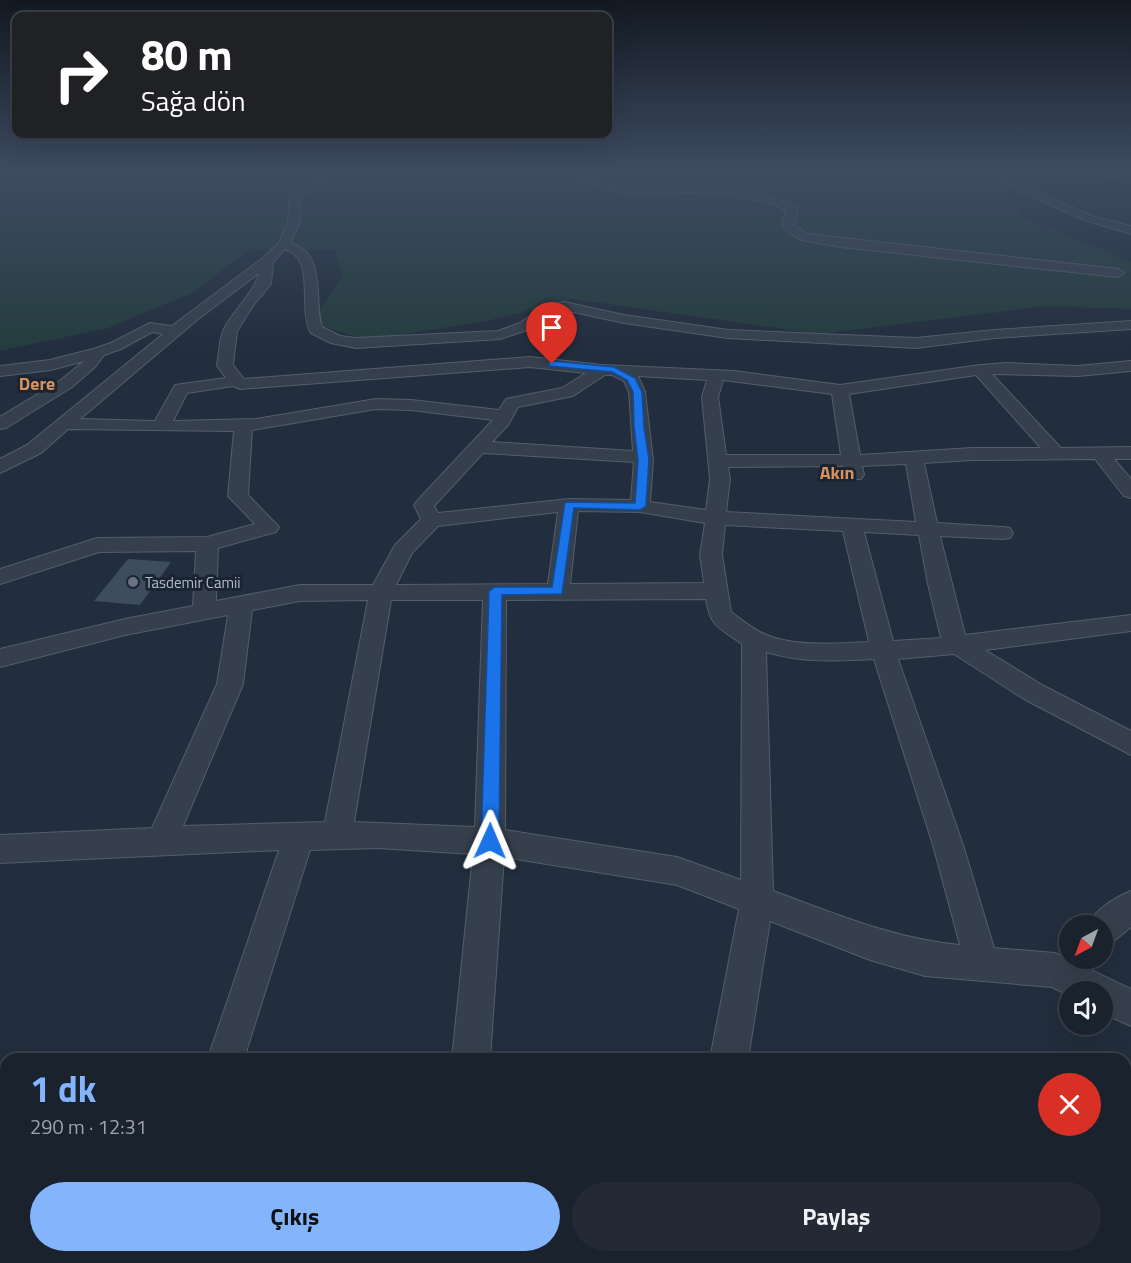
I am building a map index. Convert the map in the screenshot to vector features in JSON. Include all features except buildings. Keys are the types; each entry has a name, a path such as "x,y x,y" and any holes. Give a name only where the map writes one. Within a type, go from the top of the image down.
{"street":[{"path":"0,480 174,331 267,261 283,245 289,232"},
{"path":"797,232 818,240 901,251 1118,273"},
{"path":"283,245 294,248 298,252 312,276 310,306 316,330 336,340 356,343 500,335 525,326 549,309 564,306 624,319 728,333 916,343 1048,329 1131,324"},
{"path":"267,261 264,284 248,302 230,331 225,366 240,384 530,362 608,370 717,375 840,390 980,370 1006,368 1078,371 1131,366"},
{"path":"0,371 51,365 98,352 116,346 150,327 174,331"},
{"path":"0,424 92,364 98,352"},
{"path":"432,520 424,504 478,447 505,416 512,403 567,392 608,370 631,378 637,392 643,457 640,506"},
{"path":"980,370 1056,453"},
{"path":"717,375 710,398 720,479 711,555 716,591 720,616 754,640 795,650 824,652 922,649 955,643 1131,623"},
{"path":"161,426 181,389 237,381"},
{"path":"840,390 854,468"},
{"path":"0,405 33,404"},
{"path":"63,424 209,427 243,425 376,404 411,405 505,416"},
{"path":"0,577 97,545 207,544 270,527 238,496 243,425"},
{"path":"478,447 643,457"},
{"path":"0,467 34,449"},
{"path":"1100,453 1131,492"},
{"path":"718,461 854,468 914,458 972,454 1131,453"},
{"path":"914,458 939,584 955,643 1033,692 1131,744"},
{"path":"558,591 569,505"},
{"path":"336,836 381,592 403,550 432,520 569,505 640,506 716,518 1003,533"},
{"path":"852,525 883,650 948,845 982,964"},
{"path":"204,612 207,544"},
{"path":"472,1053 490,841 495,591"},
{"path":"0,658 125,627 300,593 716,591"},
{"path":"162,841 230,684 241,604"},
{"path":"730,1053 757,902 754,640"},
{"path":"0,849 162,841 377,835 490,841 677,871 870,943 925,959 982,964 1059,964"},
{"path":"229,1053 299,837"},
{"path":"1113,921 1131,906"},
{"path":"1068,969 1083,981"},
{"path":"1113,999 1131,1008"}],"green space":[{"path":"0,232 1059,232 1131,262 1131,309 1047,306 819,334 573,299 486,321 367,340 311,323 343,277 335,250 250,249 192,293 108,328 0,351"}],"place":[{"name":"Tasdemir Camii","path":"133,582"}],"district":[{"name":"Dere","path":"37,383"},
{"name":"Akın","path":"837,472"}],"route":[{"path":"490,841 495,591 558,591 569,505 640,506 644,460 637,392 631,378 614,370 552,364"}]}
